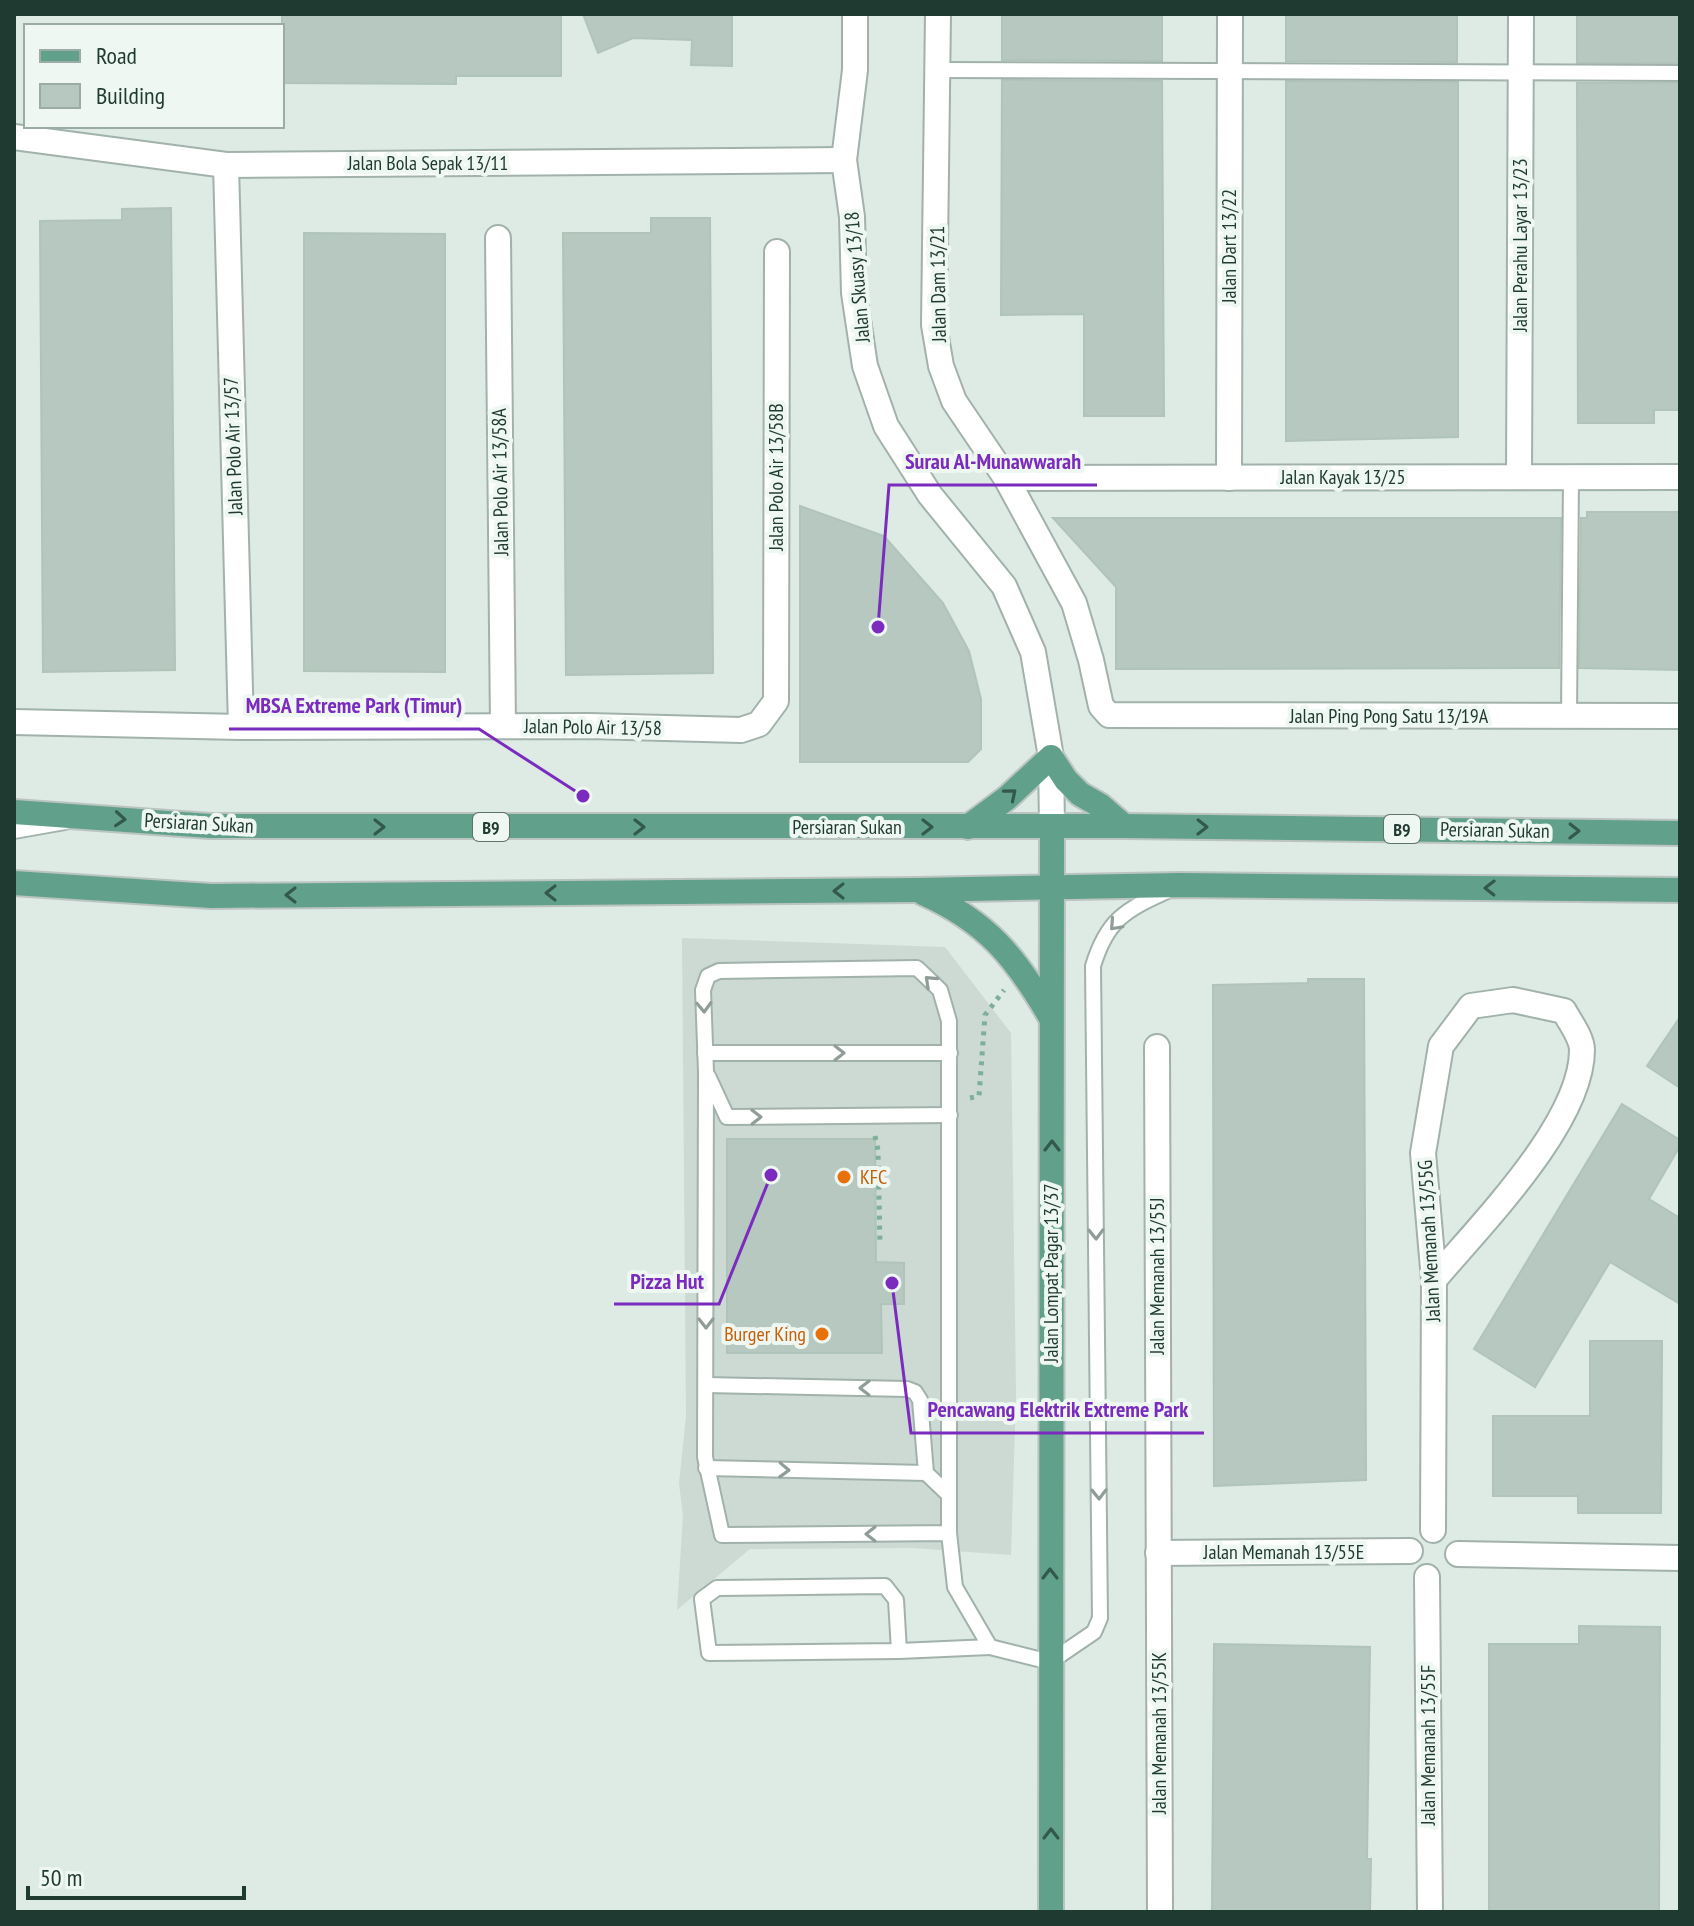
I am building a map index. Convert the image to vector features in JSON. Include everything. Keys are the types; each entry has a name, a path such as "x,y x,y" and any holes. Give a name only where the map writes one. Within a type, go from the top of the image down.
{"main road":[{"path":"968,827 1007,798 1051,757 1080,794 1101,806 1124,826"},
{"name":"Persiaran Sukan","path":"14,812 225,826 1124,826 1680,833"},
{"name":"Jalan Lompat Pagar 13/37","path":"1051,1912 1052,827"},
{"path":"14,883 211,896 1180,885 1680,890"},
{"path":"917,890 955,907 988,932 1012,958 1052,1020"}],"street":[{"name":"Jalan Skuasy 13/18","path":"855,14 855,70 844,160 852,217 854,293 865,366 886,426 930,495 1004,586 1033,652 1051,757 1052,827"},
{"name":"Jalan Dam 13/21","path":"938,14 934,325 941,366 954,401 1006,478 1074,603 1101,706"},
{"name":"Jalan Dart 13/22","path":"1229,478 1230,14"},
{"name":"Jalan Perahu Layar 13/23","path":"1519,477 1521,14"},
{"name":"Jalan Bola Sepak 13/11","path":"14,137 226,165 844,160"},
{"name":"Jalan Polo Air 13/57","path":"226,165 241,727"},
{"name":"Jalan Polo Air 13/58A","path":"498,238 503,726"},
{"name":"Jalan Polo Air 13/58B","path":"776,701 777,252"},
{"name":"Jalan Kayak 13/25","path":"1006,478 1680,477"},
{"name":"Jalan Polo Air 13/58","path":"14,722 241,727 503,726 741,730 759,724 776,701"},
{"name":"Jalan Ping Pong Satu 13/19A","path":"1101,706 1109,715 1122,717 1680,716"},
{"name":"Jalan Memanah 13/55G","path":"1433,1530 1434,1280 1423,1153 1441,1046 1471,1006 1513,1000 1564,1011 1583,1046 1578,1081 1544,1149 1434,1280"},
{"name":"Jalan Memanah 13/55J","path":"1157,1047 1158,1553"},
{"path":"1433,1530 1450,1537 1458,1554 1453,1568 1442,1577 1427,1577 1414,1568 1410,1551 1418,1537 1433,1530"},
{"name":"Jalan Memanah 13/55E","path":"1158,1553 1410,1551"},
{"name":"Jalan Memanah 13/55K","path":"1158,1553 1160,1912"},
{"path":"1458,1554 1680,1558"},
{"name":"Jalan Memanah 13/55F","path":"1427,1577 1430,1912"}],"lane":[{"path":"938,70 1680,73"},
{"path":"1569,716 1571,477"},
{"path":"14,831 84,817"},
{"path":"899,1651 896,1600 885,1586 717,1588 702,1599 709,1653 899,1651 990,1647 1050,1662 1094,1632 1100,1618 1093,966 1100,941 1122,916 1132,907 1180,885"},
{"path":"949,1533 722,1535 706,1468 706,1072 703,990 708,976 719,971 917,968 940,990 949,1021 950,1053 949,1533 955,1587 990,1647"},
{"path":"705,1053 950,1053"},
{"path":"706,1072 727,1117 871,1116 950,1109"},
{"path":"706,1385 907,1389 915,1392 920,1400 926,1473 948,1494"},
{"path":"706,1468 926,1473"}],"path":[{"path":"950,1109 979,1096 985,1015 1001,992 1014,985"},
{"path":"871,1116 878,1150 880,1245"}],"shaded area":[{"path":"682,938 945,947 1011,1033 1016,1394 1011,1555 913,1548 750,1549 677,1610 683,1516 679,1483 686,1417"}],"building":[{"path":"282,14 561,14 561,76 456,76 456,84 284,83"},
{"path":"583,14 732,14 732,66 691,65 692,40 633,38 598,53"},
{"path":"1002,14 1162,14 1162,61 1002,60"},
{"path":"1286,14 1457,14 1457,62 1286,61"},
{"path":"1577,14 1680,14 1680,63 1577,63"},
{"path":"1002,80 1162,81 1164,416 1084,416 1084,314 1001,315"},
{"path":"1286,81 1458,82 1458,437 1286,441"},
{"path":"1577,83 1680,83 1680,410 1654,410 1654,423 1578,423"},
{"path":"171,208 175,670 43,672 40,221 122,220 122,209"},
{"path":"651,218 710,218 713,673 566,675 563,233 651,233"},
{"path":"304,233 445,234 445,672 304,671"},
{"path":"800,506 884,536 943,603 969,651 981,699 981,749 968,762 800,762"},
{"path":"1587,512 1680,512 1680,670 1579,668 1581,518 1587,518"},
{"path":"1053,518 1561,518 1559,668 1116,669 1116,587"},
{"path":"1308,979 1364,979 1366,1480 1214,1486 1213,985 1308,983"},
{"path":"1680,1017 1680,1088 1647,1066"},
{"path":"1622,1104 1680,1140 1680,1146 1649,1199 1680,1218 1680,1304 1610,1262 1535,1387 1474,1349"},
{"path":"727,1139 875,1139 876,1262 904,1263 904,1304 881,1304 882,1353 727,1353"},
{"path":"1590,1341 1662,1341 1661,1513 1578,1513 1578,1496 1493,1496 1493,1416 1590,1416"},
{"path":"1579,1626 1660,1627 1659,1912 1489,1912 1489,1644 1579,1644"},
{"path":"1214,1644 1370,1647 1367,1859 1371,1859 1370,1912 1212,1912"}],"place":[{"name":"Surau Al-Munawwarah","path":"878,627"},
{"name":"MBSA Extreme Park (Timur)","path":"583,796"},
{"name":"Pizza Hut","path":"771,1175"},
{"name":"KFC","path":"844,1177"},
{"name":"Pencawang Elektrik Extreme Park","path":"892,1283"},
{"name":"Burger King","path":"822,1334"}]}
